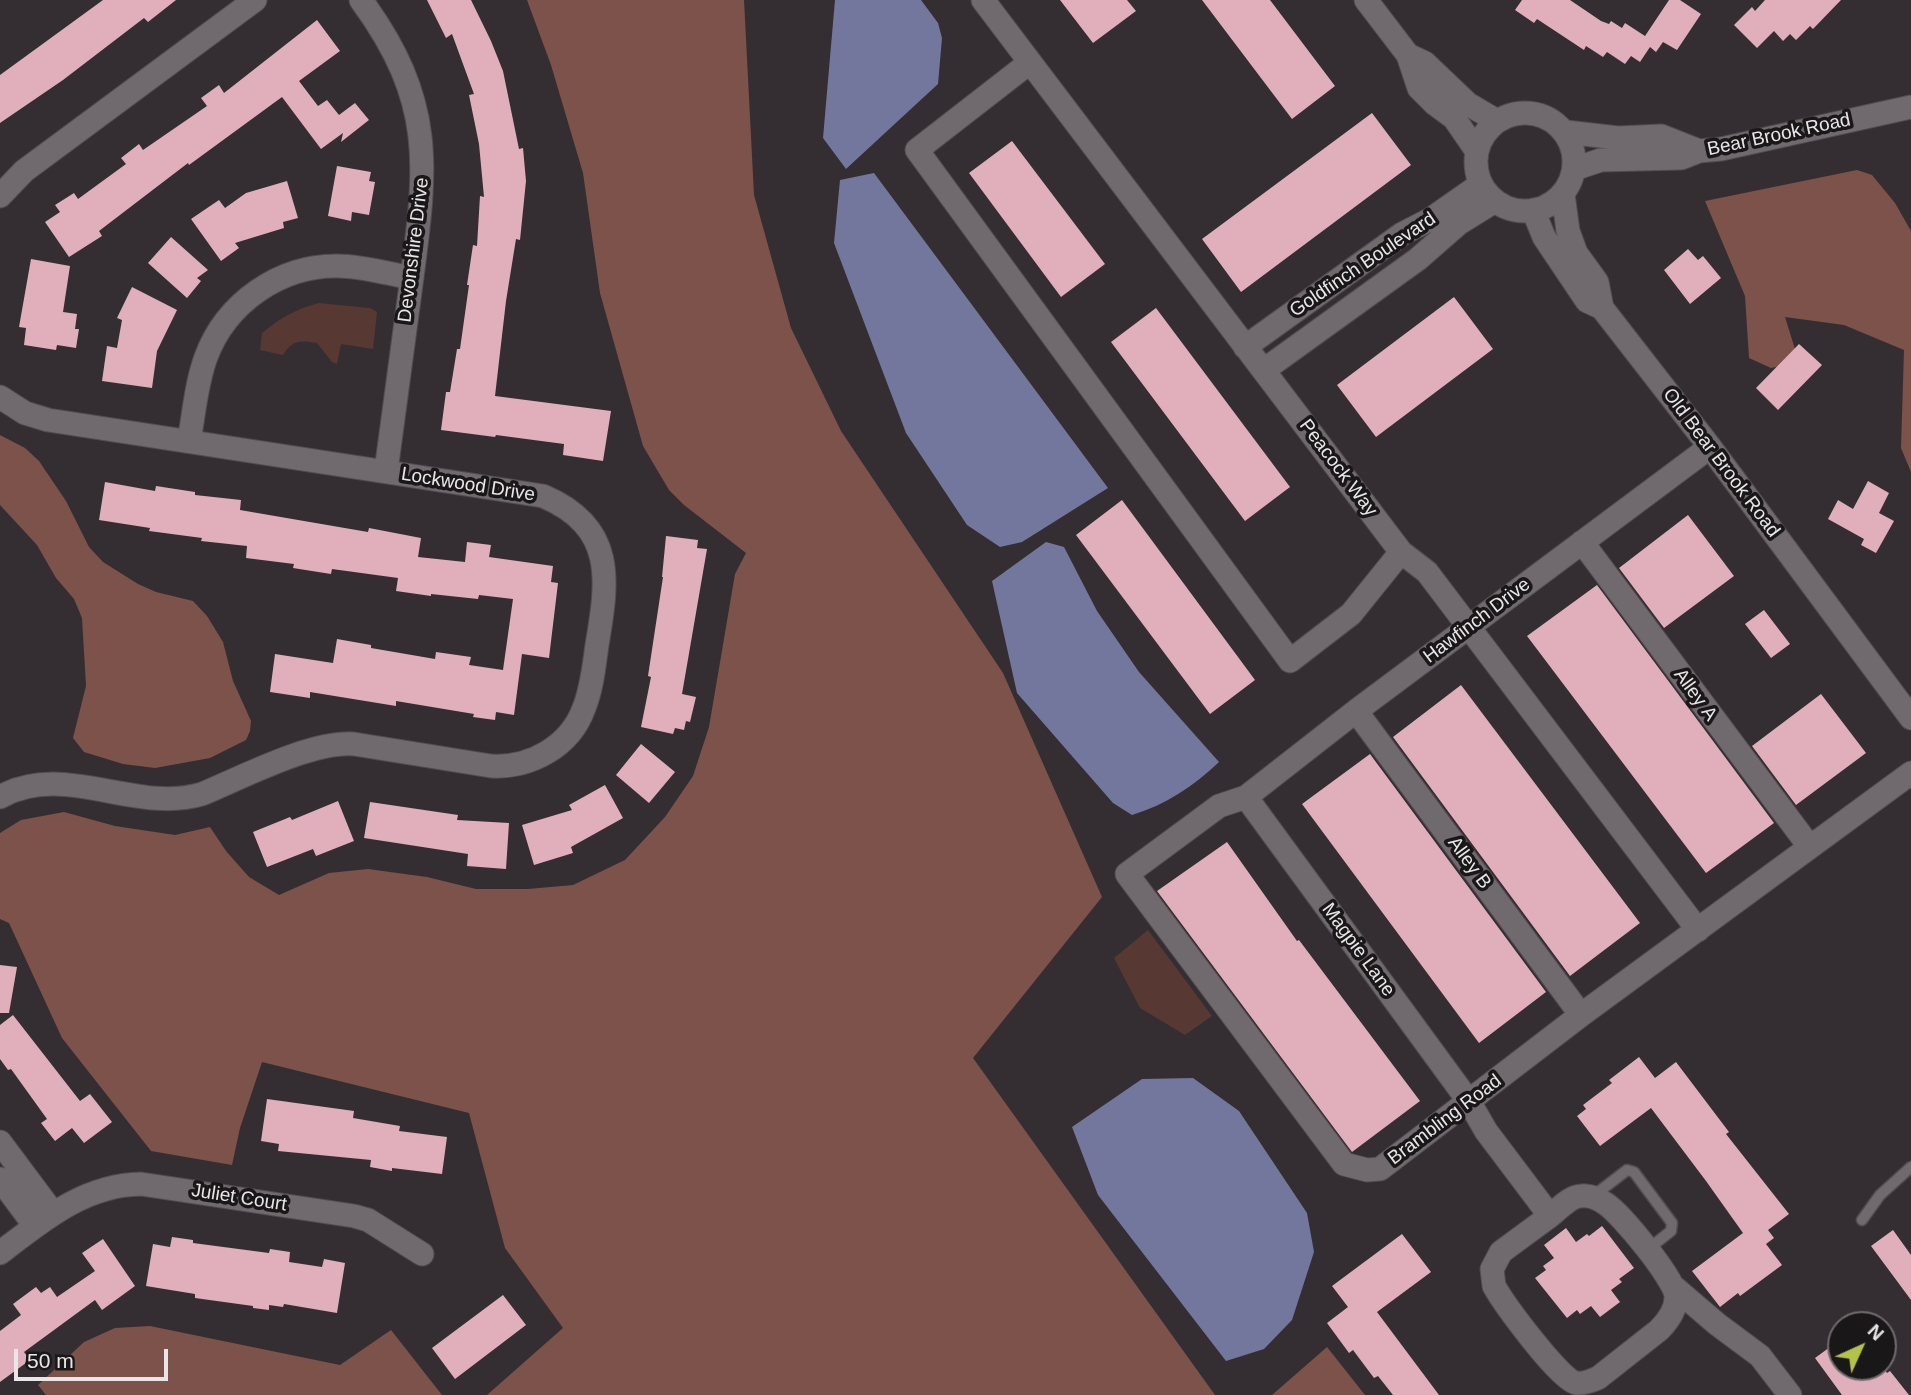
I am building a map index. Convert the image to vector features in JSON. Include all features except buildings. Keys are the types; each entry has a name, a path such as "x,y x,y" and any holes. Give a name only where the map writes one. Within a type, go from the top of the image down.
{"street":[{"path":"0,196 24,171 255,0"},
{"name":"Devonshire Drive","path":"361,0 398,59 411,90 419,124 423,183 386,471"},
{"name":"Peacock Way","path":"983,0 1401,552 1427,572 1698,930"},
{"path":"1366,0 1408,55 1419,88 1454,118 1475,150"},
{"path":"1408,55 1425,63 1468,103 1497,121 1483,132 1475,150 1476,170 1488,193 1509,209 1525,212 1545,207 1563,194 1574,169 1573,150 1566,132"},
{"path":"1029,63 917,150 1290,661 1352,614 1401,552"},
{"name":"Bear Brook Road","path":"1497,121 1512,114 1529,113 1545,117 1566,132 1618,138 1661,135 1699,151 1721,149 1911,107"},
{"path":"1574,169 1601,160 1681,158 1699,151"},
{"name":"Goldfinch Boulevard","path":"1245,347 1402,234 1488,193"},
{"name":"Goldfinch Boulevard","path":"1264,370 1418,259 1488,193"},
{"name":"Old Bear Brook Road","path":"1563,194 1568,231 1576,253 1597,282 1602,308 1710,447 1911,718"},
{"path":"1533,210 1544,237 1587,301 1602,308"},
{"path":"189,441 202,368 211,345 231,314 258,290 291,273 327,266 352,267 412,278"},
{"name":"Lockwood Drive","path":"0,397 17,410 40,418 543,496 572,512 593,537 603,560 606,576 603,613 586,705 575,727 558,744 530,761 499,766 354,744 333,744 313,749 206,793 182,799 157,799 51,783 28,786 0,797"},
{"name":"Hawfinch Drive","path":"1246,797 1356,711 1710,447"},
{"name":"Alley A","path":"1582,542 1808,846"},
{"name":"Alley B","path":"1356,711 1581,1015"},
{"name":"Brambling Road","path":"1246,797 1219,806 1127,874 1344,1164 1367,1170 1380,1169 1470,1103 1581,1015 1911,773"},
{"name":"Magpie Lane","path":"1246,797 1550,1216"},
{"path":"0,1142 44,1220"},
{"path":"0,1179 44,1220"},
{"name":"Juliet Court","path":"0,1253 44,1220 83,1196 132,1184 158,1185 354,1216 368,1220 422,1254"},
{"path":"1577,1196 1603,1201 1614,1210 1668,1275 1675,1288 1674,1310 1659,1330 1598,1378 1575,1383 1559,1372 1499,1296 1492,1278 1492,1269 1500,1252 1550,1216 1577,1196"},
{"path":"1675,1288 1760,1356 1790,1395"}],"lane":[{"path":"1862,1220 1880,1195 1911,1167"},
{"path":"1592,1197 1627,1170 1634,1172 1672,1223 1671,1231 1647,1250"}],"shaded area":[{"path":"527,0 744,0 754,195 791,328 841,431 1003,673 1102,897 973,1058 1215,1395 487,1395 563,1328 505,1248 469,1113 262,1062 240,1128 232,1165 151,1151 62,1038 9,923 0,919 0,833 21,820 64,812 115,826 175,835 210,827 226,851 249,877 279,895 329,873 368,869 427,877 476,889 528,889 573,885 625,860 665,817 693,776 709,727 735,574 746,553 684,505 669,490 643,446 600,293 583,173 551,65"},
{"path":"1857,170 1872,175 1895,203 1911,231 1911,472 1901,448 1904,350 1844,325 1785,317 1799,362 1771,368 1749,358 1745,296 1705,201"},
{"path":"319,303 370,308 377,312 373,349 341,344 337,364 332,362 317,343 297,342 283,355 260,350 262,333 282,318"},
{"path":"0,435 25,448 39,461 66,501 89,547 103,562 156,592 193,601 207,616 223,642 233,681 251,721 246,740 210,758 155,768 123,764 84,752 73,738 86,686 82,618 74,599 56,578 37,545 0,505"},
{"path":"1148,930 1212,1016 1185,1035 1140,1008 1114,958"},
{"path":"150,1326 340,1365 391,1330 442,1395 46,1395 38,1385 84,1342 115,1328"},
{"path":"1327,1347 1365,1395 1272,1395"}],"water":[{"path":"835,0 921,0 938,23 942,38 938,84 846,169 823,138"},
{"path":"874,173 1108,488 1022,542 1000,547 967,525 906,433 834,243 840,180"},
{"path":"1046,542 1064,547 1097,611 1139,672 1219,762 1178,794 1132,815 1113,803 1017,693 992,581"},
{"path":"1193,1078 1239,1111 1307,1213 1314,1252 1292,1320 1264,1349 1226,1361 1098,1195 1072,1127 1142,1079"}]}
